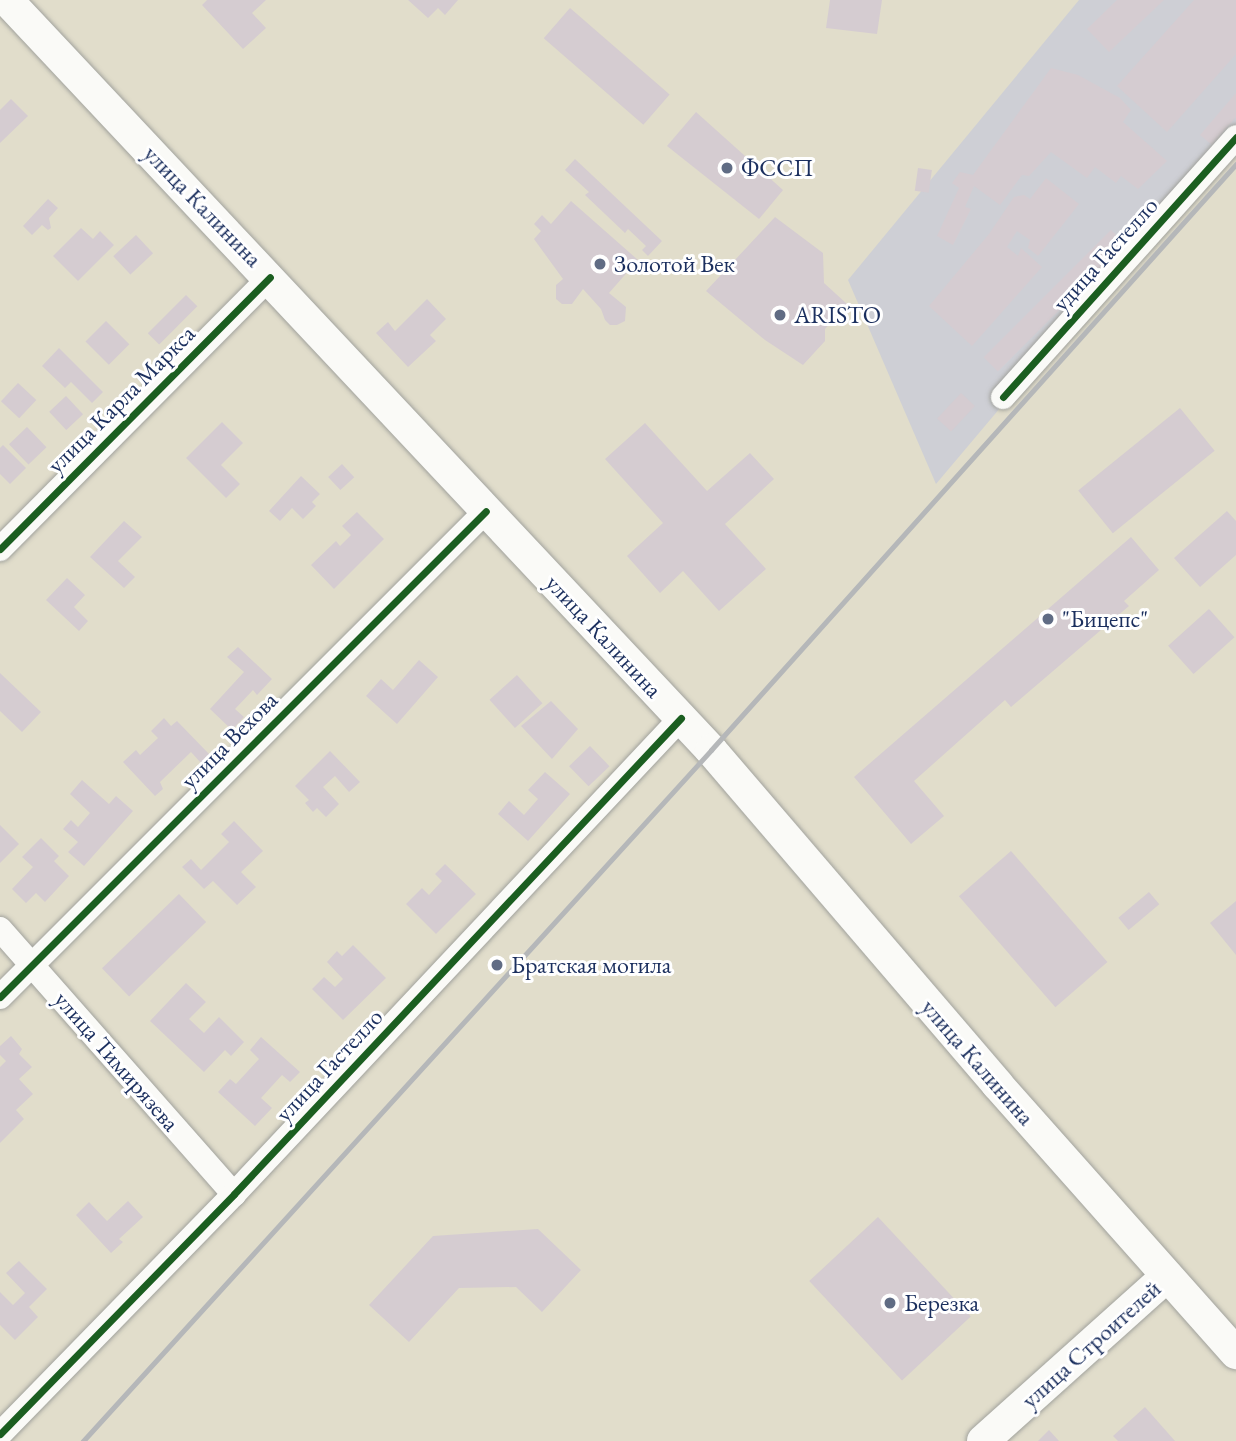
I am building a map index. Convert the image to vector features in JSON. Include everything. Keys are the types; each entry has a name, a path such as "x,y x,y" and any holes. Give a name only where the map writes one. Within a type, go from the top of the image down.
{"main road":[{"name":"улица Калинина","path":"7,11 270,277 681,718 1236,1353"},
{"name":"улица Строителей","path":"983,1441 1167,1276"}],"street":[{"name":"удица Гастелло","path":"1003,397 1236,137"},
{"name":"улица Карла Маркса","path":"0,549 270,277"},
{"name":"улица Вехова","path":"0,997 486,511"},
{"name":"улица Гастелло","path":"0,1434 234,1194 681,718"},
{"name":"улица Тимирязева","path":"0,929 234,1194"}],"shaded area":[{"path":"1079,0 1236,0 1236,128 936,484 848,280"}],"building":[{"path":"207,0 266,0 252,13 266,28 243,49 202,5"},
{"path":"408,0 458,0 445,15 438,8 428,18"},
{"path":"830,0 882,0 877,34 826,28"},
{"path":"1117,0 1164,0 1109,52 1087,29"},
{"path":"1194,0 1236,0 1236,54 1167,132 1117,86"},
{"path":"570,8 670,95 643,125 544,38"},
{"path":"1051,68 1078,75 1120,98 1131,110 1123,122 1167,161 1138,189 1121,176 1116,183 1095,167 1087,178 1051,152 1029,176 1022,175 1000,205 974,186 965,207 971,209 953,245 937,236 959,188 952,183 960,172 973,175"},
{"path":"1236,93 1236,117 1212,145 1200,135"},
{"path":"11,99 28,116 0,143 0,110"},
{"name":"ФССП","path":"696,112 783,190 759,219 667,146"},
{"path":"575,159 662,241 648,256 642,250 646,246 628,229 625,233 585,195 589,192 565,170"},
{"path":"918,168 932,170 929,193 915,191"},
{"path":"1046,178 1079,204 1038,256 1028,248 1030,240 1017,231 1007,247 1018,256 1021,248 1042,267 972,346 929,306 989,234 1014,197 1024,195 1030,199"},
{"path":"48,199 58,208 49,218 51,228 48,230 42,225 32,235 23,226"},
{"path":"571,201 638,260 609,293 626,307 625,321 617,325 610,325 605,320 601,309 583,289 572,304 562,304 556,299 556,285 563,279 534,239 541,231 534,224 542,215 551,224"},
{"name":"ARISTO","path":"775,217 823,253 824,283 847,304 825,329 825,341 803,365 765,340 706,291"},
{"path":"81,228 93,239 100,231 114,245 78,281 53,256"},
{"path":"1111,230 1125,244 998,371 984,357"},
{"path":"136,235 153,253 130,274 113,256"},
{"path":"186,295 197,306 159,344 148,333"},
{"path":"427,299 446,319 430,335 436,341 408,367 376,333 388,322 395,331"},
{"path":"106,321 129,344 109,365 85,342"},
{"path":"59,348 103,392 92,403 71,382 65,388 42,366"},
{"path":"18,383 36,400 19,418 1,401"},
{"path":"961,393 975,406 951,432 937,419"},
{"path":"66,396 83,414 66,430 49,412"},
{"path":"1180,408 1215,451 1113,533 1078,490"},
{"path":"222,422 243,443 221,465 240,484 226,498 186,458"},
{"path":"645,423 707,491 750,453 774,479 725,524 766,569 719,611 683,571 660,593 627,556 663,523 605,459"},
{"path":"27,427 46,447 28,465 9,444"},
{"path":"3,445 26,468 10,484 0,474 0,448"},
{"path":"342,464 354,477 340,490 328,477"},
{"path":"301,476 320,494 312,502 316,506 303,519 292,508 280,521 269,511"},
{"path":"1227,511 1236,521 1236,555 1200,587 1174,558"},
{"path":"357,512 384,539 334,589 311,565 336,541 340,546 351,535 342,526"},
{"path":"124,521 142,537 118,561 135,577 124,588 90,557"},
{"path":"1131,537 1159,570 1124,601 1129,606 1011,707 1005,700 914,781 944,816 911,844 854,777"},
{"path":"67,578 85,595 74,607 88,621 79,631 46,600"},
{"path":"1209,609 1234,637 1194,674 1168,646"},
{"path":"238,647 272,679 257,695 253,690 235,709 244,717 232,730 210,709 244,672 227,657"},
{"path":"419,660 438,677 397,724 366,696 381,679 393,690"},
{"path":"0,673 41,712 22,732 0,711"},
{"path":"517,675 542,703 515,728 490,700"},
{"path":"551,701 578,729 552,759 521,726"},
{"path":"164,718 171,726 177,721 210,755 201,763 191,752 160,782 163,789 155,796 123,762 136,750 140,755 158,738 151,731"},
{"path":"590,746 609,766 589,786 569,766"},
{"path":"330,751 360,782 349,792 335,776 323,787 339,804 326,817 317,808 313,812 305,803 309,800 295,786"},
{"path":"545,772 570,794 528,841 498,814 509,801 524,815 538,799 528,790"},
{"path":"82,780 109,804 116,796 133,811 84,866 68,852 78,842 63,829 71,820 78,827 90,813 70,794"},
{"path":"234,821 263,851 241,872 256,887 237,905 213,881 204,889 182,867 191,859 201,870 229,842 221,834"},
{"path":"0,825 19,844 0,863"},
{"path":"41,838 59,856 54,861 69,876 45,902 36,893 26,903 12,889 33,867 22,857"},
{"path":"1011,851 1107,962 1055,1007 959,896"},
{"path":"445,864 476,894 436,934 406,904 422,888 429,895 442,881 435,874"},
{"path":"1149,892 1159,904 1129,930 1118,918"},
{"path":"179,894 206,922 129,996 102,968"},
{"path":"1236,901 1236,955 1210,923"},
{"path":"353,945 386,978 343,1020 312,989 324,977 335,987 343,979 327,962 337,951 342,956"},
{"path":"186,983 206,1002 189,1019 204,1033 219,1017 244,1042 231,1056 225,1050 204,1072 150,1021"},
{"path":"11,1036 22,1049 19,1054 32,1067 19,1079 33,1094 16,1110 24,1119 0,1143 0,1067 6,1061 0,1055 0,1046"},
{"path":"261,1037 300,1072 290,1082 282,1075 261,1098 272,1108 255,1126 218,1092 230,1079 236,1084 259,1059 250,1050"},
{"path":"128,1201 143,1217 119,1239 123,1242 111,1253 76,1215 89,1202 107,1221"},
{"path":"878,1217 971,1316 902,1381 809,1281"},
{"path":"538,1229 581,1270 542,1312 516,1287 459,1288 409,1342 369,1305 433,1236"},
{"path":"19,1261 47,1289 29,1307 38,1317 15,1340 0,1325 0,1292 13,1305 25,1293 6,1273"},
{"path":"1145,1407 1175,1441 1118,1441 1113,1436"},
{"path":"1049,1430 1059,1441 1038,1441"}],"railway":[{"path":"83,1441 711,750 1236,164"}],"cycle path":[{"path":"1003,397 1236,137"},
{"path":"0,549 270,277"},
{"path":"0,997 486,511"},
{"path":"0,1434 234,1194 681,718"}],"place":[{"name":"ФССП","path":"727,168"},
{"name":"Золотой Век","path":"600,264"},
{"name":"ARISTO","path":"780,315"},
{"name":"\"Бицепс\"","path":"1048,619"},
{"name":"Братская могила","path":"497,965"},
{"name":"Березка","path":"890,1303"}]}
